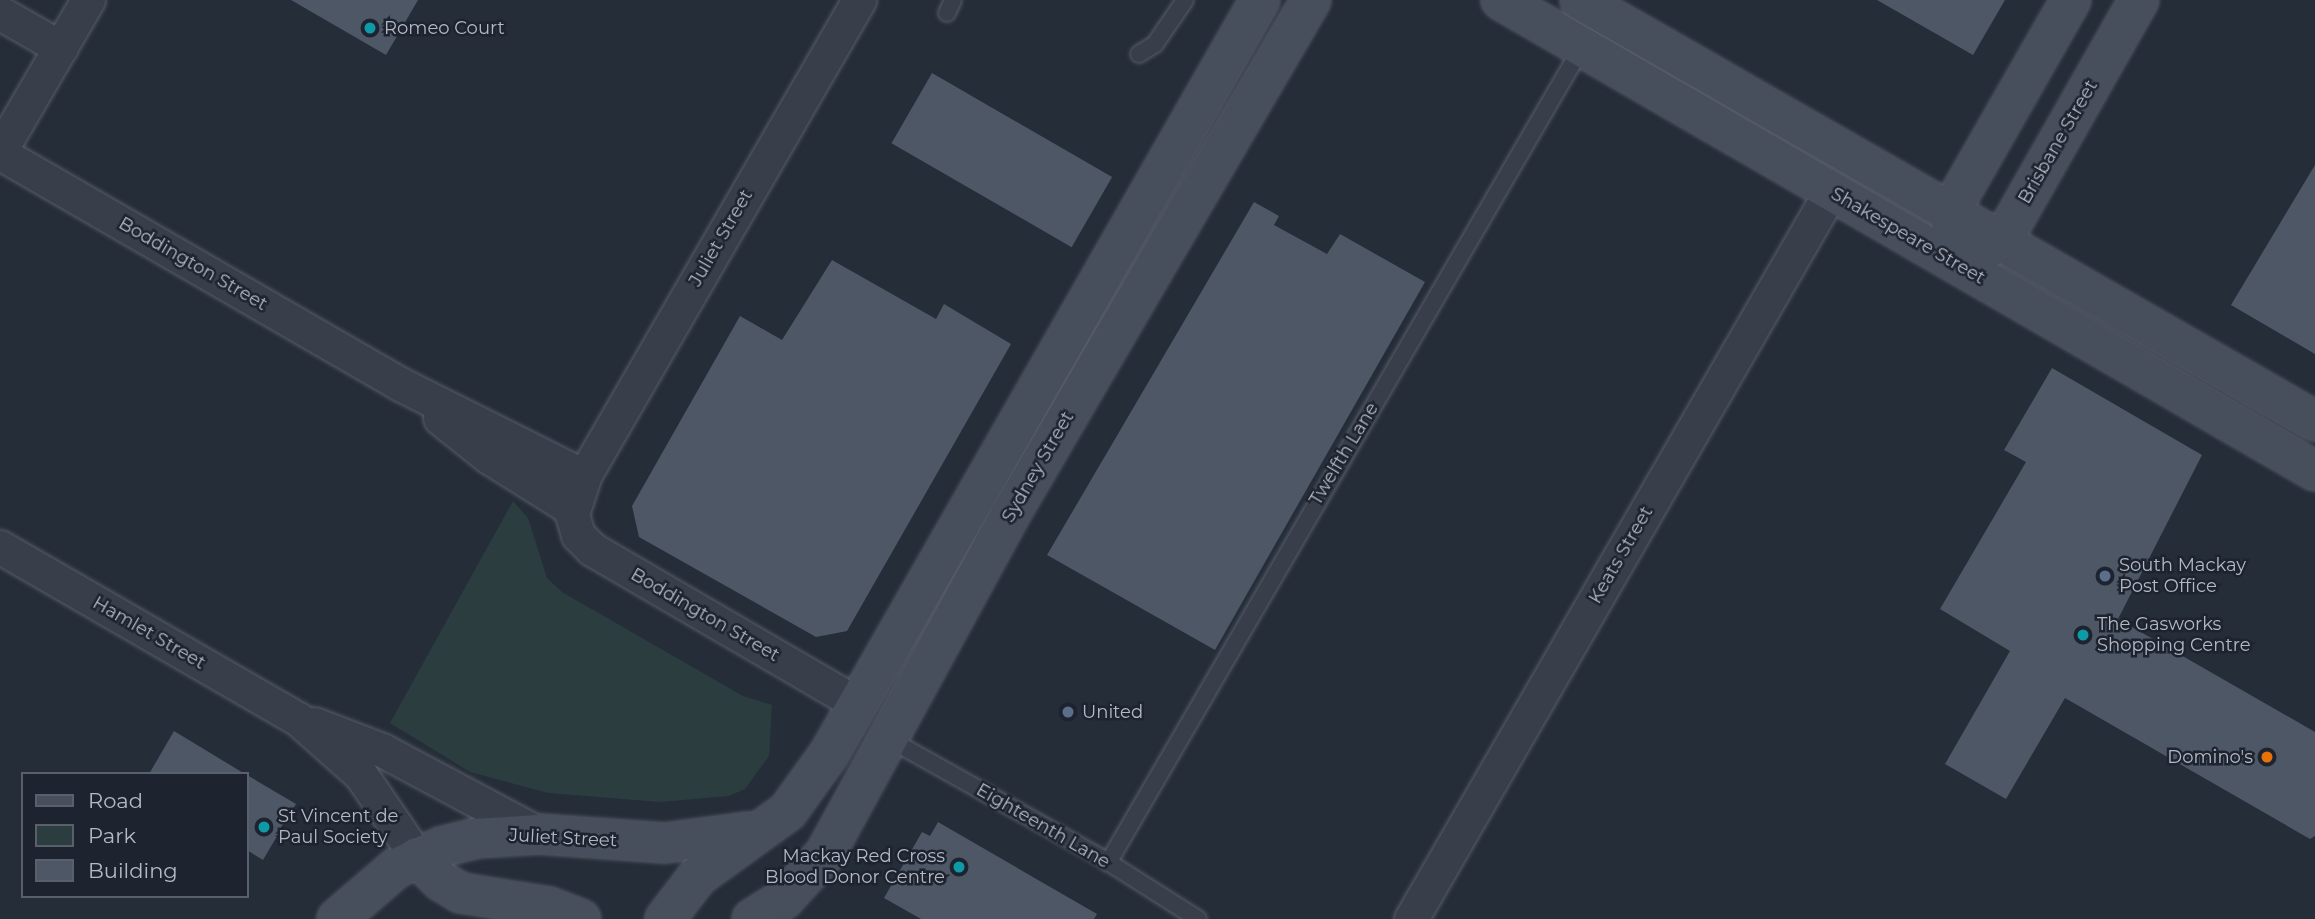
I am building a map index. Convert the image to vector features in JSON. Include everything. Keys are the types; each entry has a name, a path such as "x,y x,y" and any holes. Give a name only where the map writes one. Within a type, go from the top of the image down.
{"main road":[{"path":"665,919 698,876 770,824 798,800 858,704 1260,0"},
{"name":"Sydney Street","path":"762,917 797,887 825,854 885,736 1311,0"},
{"name":"Shakespeare Street","path":"1501,0 2315,471"},
{"path":"1580,0 1951,210 2315,421"},
{"path":"2002,241 1955,263 1951,210 2071,0"},
{"name":"Brisbane Street","path":"2002,241 2139,0"},
{"path":"1992,137 2044,167"},
{"path":"858,704 885,736"},
{"name":"Juliet Street","path":"337,919 367,889 417,857 476,838 539,834 679,843 725,838 770,824"},
{"path":"417,857 441,881 461,892 549,907 581,919"}],"street":[{"path":"0,152 88,0"},
{"name":"Juliet Street","path":"584,476 859,0"},
{"path":"0,13 61,48"},
{"name":"Boddington Street","path":"0,152 386,376 584,476"},
{"name":"Keats Street","path":"1411,919 1830,191"},
{"name":"Boddington Street","path":"386,376 489,457 572,509 578,535 592,549 858,704"},
{"path":"572,509 584,476"},
{"name":"Hamlet Street","path":"0,547 298,719 382,750 539,834"},
{"name":"Hamlet Street","path":"298,719 361,775 417,857"}],"lane":[{"path":"1139,54 1155,44 1185,0"},
{"name":"Twelfth Lane","path":"1108,863 1582,47"},
{"name":"Eighteenth Lane","path":"885,736 1108,863 1198,919"}],"green space":[{"path":"513,501 528,518 547,578 562,592 743,696 772,705 769,756 745,789 729,796 660,802 548,793 470,772 390,723"}],"building":[{"name":"Romeo Court","path":"291,0 418,0 386,55"},
{"path":"1877,0 2005,0 1973,55"},
{"path":"932,73 1112,177 1072,247 892,143"},
{"path":"2315,165 2315,354 2231,305"},
{"path":"1254,202 1279,216 1274,225 1327,254 1340,234 1425,282 1215,650 1047,555"},
{"path":"832,260 936,319 944,304 1011,344 847,631 816,637 639,537 632,506 740,316 782,340"},
{"name":"The Gasworks Shopping Centre","path":"2052,368 2202,455 2118,619 2315,732 2315,836 2310,839 2065,698 2006,799 1945,764 2010,651 1940,609 2026,462 2004,450"},
{"name":"St Vincent de Paul Society","path":"174,731 242,772 150,772"},
{"name":"St Vincent de Paul Society","path":"248,776 296,804 263,860 248,851"},
{"name":"Mackay Red Cross Blood Donor Centre","path":"938,822 1097,914 1094,919 921,919 884,898 922,832 930,836"}],"place":[{"name":"Romeo Court","path":"370,28"},
{"name":"South Mackay Post Office","path":"2105,576"},
{"name":"The Gasworks Shopping Centre","path":"2083,635"},
{"name":"United","path":"1068,712"},
{"name":"Domino's","path":"2267,757"},
{"name":"St Vincent de Paul Society","path":"264,827"},
{"name":"Mackay Red Cross Blood Donor Centre","path":"959,867"}]}
